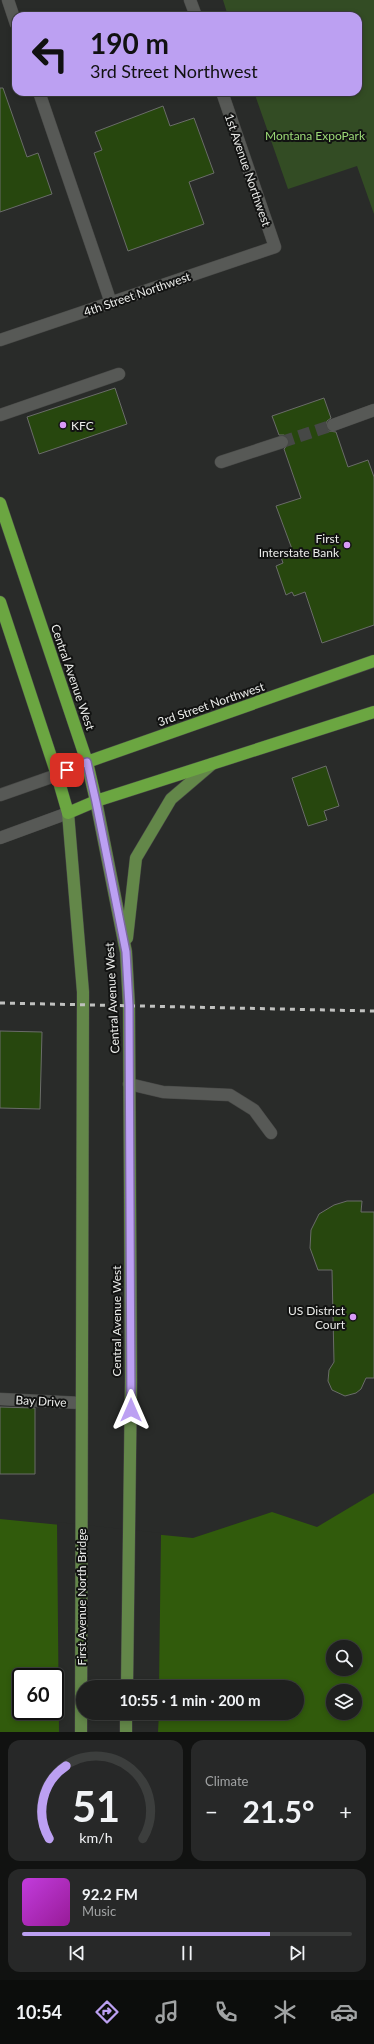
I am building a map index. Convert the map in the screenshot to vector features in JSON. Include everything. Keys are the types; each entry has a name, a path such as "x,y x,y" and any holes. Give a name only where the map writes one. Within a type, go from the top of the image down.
{"highway":[{"name":"Central Avenue West","path":"0,503 87,762 96,802"},
{"path":"0,602 57,775 68,814 96,802 374,712"},
{"name":"3rd Street Northwest","path":"57,775 87,762 374,661"}],"main road":[{"path":"126,952 136,858 171,799 212,764"},
{"name":"Central Avenue West","path":"96,802 126,952 129,1006 130,1485 126,1680"},
{"path":"68,814 83,992 81,1403"},
{"name":"First Avenue North Bridge","path":"81,1403 81,1732"},
{"path":"126,1720 126,1732"}],"street":[{"path":"8,0 12,12"},
{"path":"190,0 194,12"},
{"path":"40,96 111,303"},
{"name":"1st Avenue Northwest","path":"223,96 275,247"},
{"name":"4th Street Northwest","path":"0,340 275,247"},
{"path":"0,415 119,374"},
{"path":"333,425 374,410"},
{"path":"221,462 282,442"},
{"path":"0,795 57,775"},
{"path":"0,838 68,814"},
{"path":"129,1084 163,1092 230,1096 254,1110 270,1133"},
{"name":"Bay Drive","path":"0,1399 81,1403"}],"green space":[{"name":"Montana ExpoPark","path":"223,0 374,0 374,214 357,166 288,189 255,96 362,96 362,12 227,12"}],"shaded area":[{"path":"374,1493 374,1732 0,1732 0,1519 193,1538 272,1512 317,1527"}],"pier":[{"path":"57,1522 161,1533 159,1680 76,1680 76,1720 159,1720 158,1732 59,1732 59,1720 64,1720 64,1668 58,1668"}],"building":[{"path":"0,88 3,88 27,157 38,153 52,194 0,212"},
{"path":"163,106 170,126 194,118 214,173 189,182 204,224 128,251 94,153 102,150 95,132"},
{"path":"115,388 127,424 39,454 27,417"},
{"path":"324,398 331,418 327,421 326,427 329,431 336,432 348,467 368,460 374,477 374,625 322,643 305,592 294,596 292,592 286,595 276,566 283,563 280,554 292,549 276,506 301,498 284,449 289,444 289,439 284,435 279,435 272,416"},
{"path":"326,766 339,806 324,811 327,820 308,826 292,778"},
{"path":"0,1031 42,1032 40,1109 0,1108"},
{"name":"US District Court","path":"347,1201 362,1201 361,1212 374,1212 374,1378 366,1378 361,1389 356,1393 345,1396 332,1390 328,1381 329,1370 334,1362 332,1270 318,1270 310,1248 311,1230 319,1214 334,1205"},
{"path":"0,1407 35,1408 35,1474 0,1474"}],"tunnel":[{"path":"282,442 333,425"}],"railway":[{"path":"0,1003 374,1011"}],"place":[{"name":"KFC","path":"63,425"},
{"name":"First Interstate Bank","path":"347,545"},
{"name":"US District Court","path":"353,1317"}],"route":[{"path":"67,770 87,762 126,952 129,1006 131,1410"}]}
